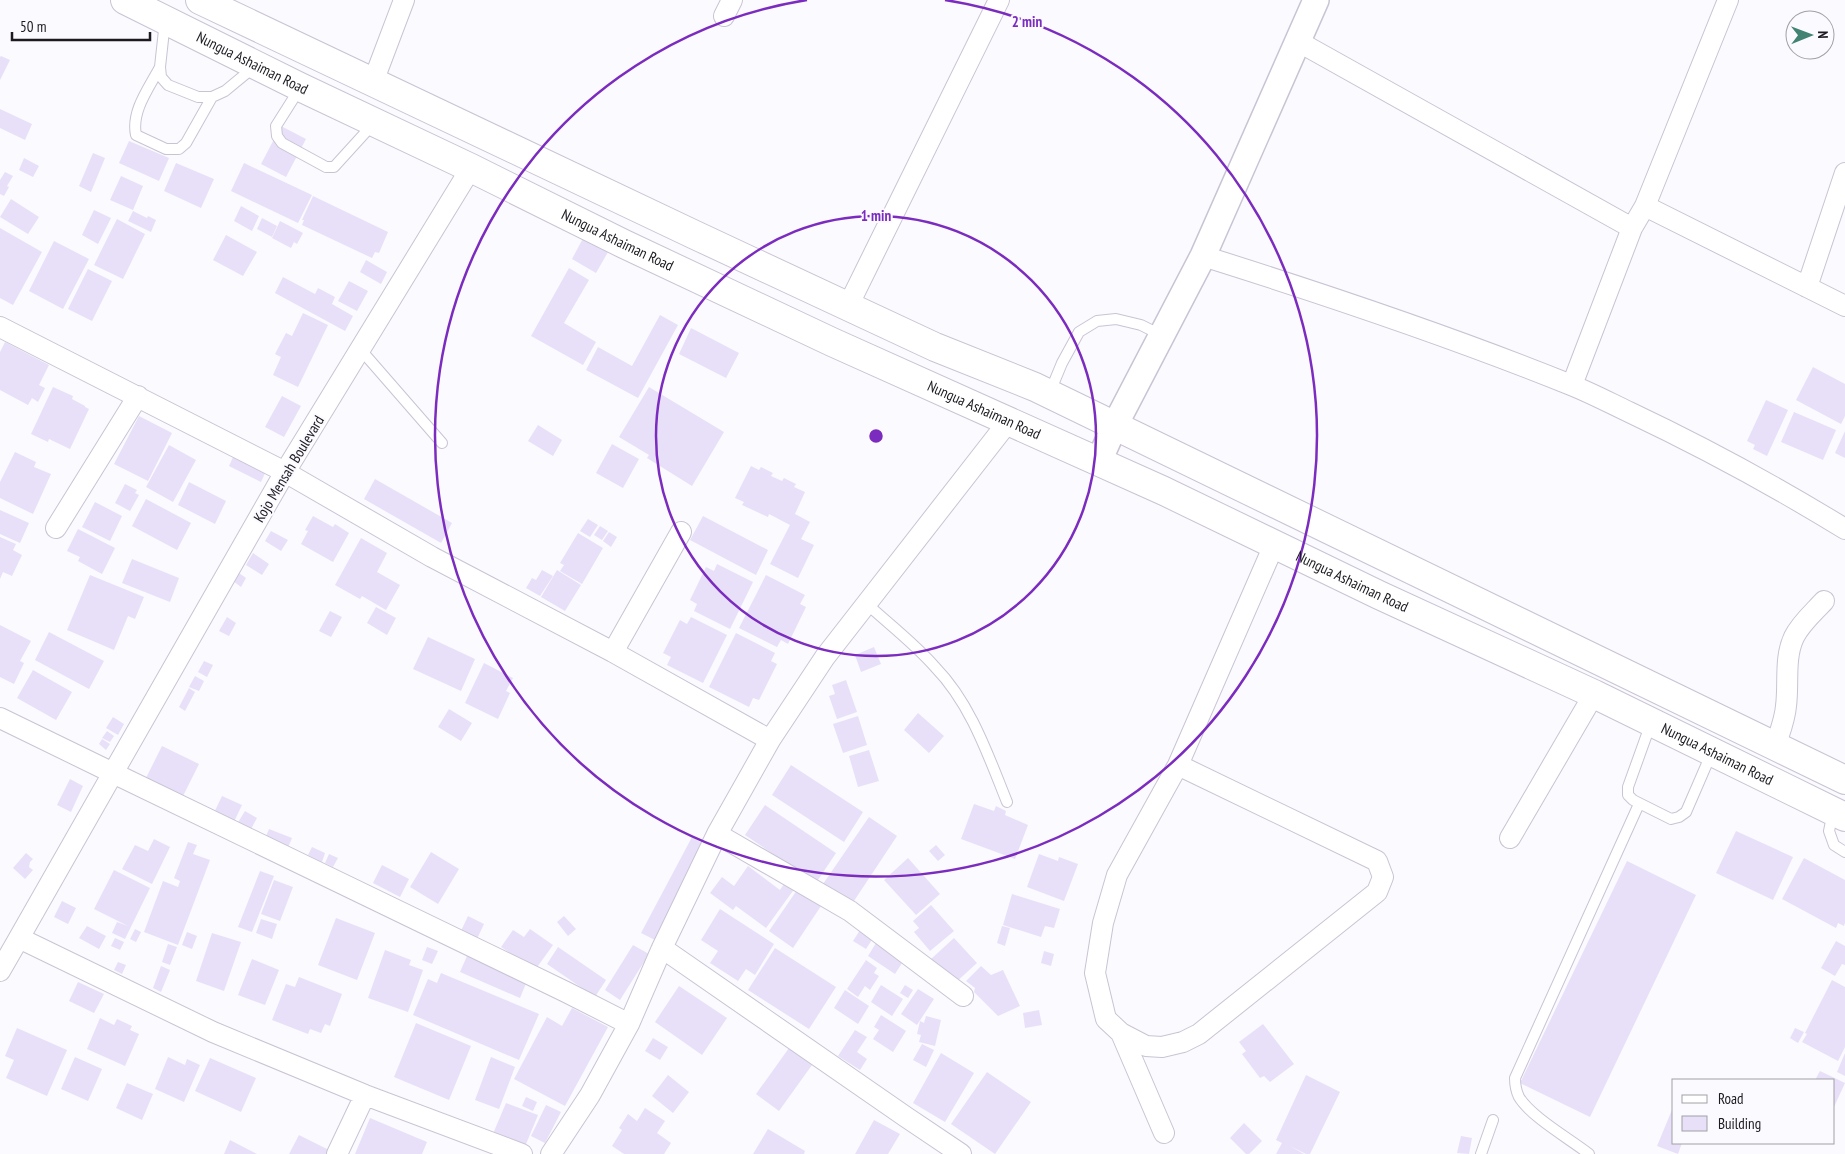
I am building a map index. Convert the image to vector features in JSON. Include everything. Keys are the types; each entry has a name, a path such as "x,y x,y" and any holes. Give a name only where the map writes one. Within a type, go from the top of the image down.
{"main road":[{"name":"Nungua Ashaiman Road","path":"125,0 300,87 472,168 624,244 832,342 1099,461 1594,694 1839,814"},
{"path":"200,0 704,240 935,347 1050,394 1845,780"}],"street":[{"path":"373,82 404,0"},
{"path":"848,306 999,0"},
{"path":"1099,461 1115,425 1204,256 1316,0"},
{"path":"1572,385 1632,228 1644,206 1728,0"},
{"path":"1299,42 1632,228"},
{"name":"Kojo Mensah Boulevard","path":"18,938 286,472 472,168"},
{"path":"1807,287 1845,173"},
{"path":"1644,206 1845,306"},
{"path":"1204,256 1410,325 1572,385 1682,437 1774,486 1845,529"},
{"path":"0,327 286,472 432,557 613,652 770,740"},
{"path":"56,528 138,396"},
{"path":"551,1154 590,1095 629,1024 662,948 717,834 770,740 825,657 1008,422"},
{"path":"613,652 681,532"},
{"path":"1178,766 1377,861 1383,877 1377,892 1199,1034 1183,1042 1162,1047 1146,1046 1121,1033 1106,1019 1095,973 1103,923 1117,875 1178,766 1274,545"},
{"path":"1775,747 1786,708 1788,657 1794,636 1824,601"},
{"path":"1510,838 1594,694"},
{"path":"0,718 629,1024"},
{"path":"717,834 850,911 963,996"},
{"path":"0,971 18,938 213,1032 364,1095 522,1154"},
{"path":"662,948 956,1153"},
{"path":"1121,1033 1164,1134"},
{"path":"337,1154 364,1095"}],"lane":[{"path":"166,20 160,67 161,77 168,85 198,97 212,97 225,91 256,65"},
{"path":"160,67 136,114 134,125 136,135 166,149 179,149 186,143 212,97"},
{"path":"300,87 276,126 278,136 282,143 326,167 334,166 374,122"},
{"path":"1050,394 1062,362 1079,332 1097,321 1116,319 1141,325 1162,335"},
{"path":"361,350 442,443"},
{"path":"867,604 936,667 962,701 982,739 1007,802"},
{"path":"1652,722 1628,787 1628,794 1633,800 1671,820 1679,818 1686,812 1712,752"},
{"path":"1589,1154 1536,1114 1520,1097 1515,1078 1640,804"},
{"path":"1839,814 1829,831 1834,845 1845,852"},
{"path":"1481,1154 1493,1120"}],"building":[{"path":"0,57 10,60 0,80"},
{"path":"0,109 32,124 25,140 0,128"},
{"path":"281,126 306,139 286,177 261,164"},
{"path":"129,141 169,158 159,181 119,163"},
{"path":"93,153 105,158 91,192 79,186"},
{"path":"24,158 39,166 33,177 19,170"},
{"path":"176,163 214,179 201,208 164,191"},
{"path":"244,163 312,195 298,223 231,191"},
{"path":"5,172 13,176 4,196 0,194 0,180"},
{"path":"121,176 143,186 133,210 110,200"},
{"path":"313,196 388,232 379,253 375,252 372,258 302,225 304,220 302,220"},
{"path":"11,199 39,217 28,234 0,217"},
{"path":"241,206 259,216 252,231 234,221"},
{"path":"94,210 111,218 98,244 82,235"},
{"path":"133,211 156,220 151,232 128,221"},
{"path":"262,218 277,226 272,237 257,229"},
{"path":"117,219 145,234 123,279 94,265"},
{"path":"280,221 303,233 297,244 294,242 291,248 272,238"},
{"path":"589,227 612,245 596,273 572,259"},
{"path":"0,228 42,252 13,305 0,298"},
{"path":"226,235 257,252 243,276 213,260"},
{"path":"54,241 89,259 63,309 29,291"},
{"path":"366,260 387,272 381,284 360,272"},
{"path":"569,268 589,280 564,323 596,342 583,365 531,336"},
{"path":"88,269 112,281 92,321 68,309"},
{"path":"283,277 315,294 318,288 335,297 332,304 353,316 345,331 275,293"},
{"path":"349,281 368,291 357,311 338,301"},
{"path":"303,313 328,325 298,387 273,375 281,357 275,354 286,333 292,336"},
{"path":"660,315 678,325 638,398 586,370 598,347 632,366"},
{"path":"691,328 739,353 726,378 679,354"},
{"path":"5,342 49,365 39,385 45,388 38,402 32,398 28,405 0,390 0,352"},
{"path":"1813,367 1845,384 1845,416 1841,424 1796,400"},
{"path":"53,387 73,396 72,399 89,409 70,449 49,439 48,442 31,434"},
{"path":"649,387 724,432 692,486 647,458 649,455 619,437"},
{"path":"282,396 301,406 284,437 265,427"},
{"path":"1766,400 1788,410 1767,456 1753,449 1755,445 1747,441"},
{"path":"1794,412 1836,430 1823,460 1781,442"},
{"path":"139,416 172,433 148,481 114,464"},
{"path":"538,425 562,440 553,456 528,441"},
{"path":"1845,431 1845,458 1835,453"},
{"path":"612,444 639,459 623,488 596,473"},
{"path":"169,445 196,460 173,502 146,487"},
{"path":"15,452 36,462 34,467 51,474 33,514 0,498 0,482"},
{"path":"234,455 266,471 261,482 229,466"},
{"path":"751,466 759,470 761,467 773,473 771,476 782,481 784,478 796,484 794,487 805,492 795,514 810,522 801,539 814,545 798,578 770,564 790,525 769,514 768,517 742,505 744,502 735,498"},
{"path":"375,479 452,523 441,543 364,499"},
{"path":"189,482 226,501 215,524 178,505"},
{"path":"125,484 137,490 135,493 139,495 130,511 115,503"},
{"path":"146,499 191,523 177,550 132,526"},
{"path":"95,502 122,516 110,541 82,527"},
{"path":"0,510 29,523 20,543 0,534"},
{"path":"313,516 333,527 335,524 349,533 333,562 301,544 308,531 305,530"},
{"path":"703,516 768,550 756,575 690,540"},
{"path":"588,519 598,525 590,537 580,531"},
{"path":"600,526 608,531 602,540 594,535"},
{"path":"78,529 115,548 102,574 78,561 80,557 67,551"},
{"path":"271,531 288,540 281,551 265,541"},
{"path":"609,532 617,537 611,547 603,541"},
{"path":"578,533 603,548 582,584 560,571 564,565 560,563"},
{"path":"0,537 16,544 13,550 22,555 12,576 3,572 0,579"},
{"path":"361,538 387,553 377,572 400,585 386,610 362,596 360,599 335,585"},
{"path":"253,553 269,564 262,575 246,565"},
{"path":"132,559 179,578 170,602 122,583"},
{"path":"717,564 753,582 730,629 694,611 697,604 690,600 706,567 714,571"},
{"path":"542,570 553,576 540,596 526,588 532,578 536,580"},
{"path":"557,570 581,585 565,611 541,597"},
{"path":"239,573 246,578 241,587 233,581"},
{"path":"90,575 144,597 135,619 128,616 114,650 67,630"},
{"path":"766,575 805,595 800,604 806,607 788,644 781,640 777,647 739,628"},
{"path":"376,607 396,618 387,635 367,623"},
{"path":"330,611 342,617 331,637 319,631"},
{"path":"227,617 236,623 229,636 219,631"},
{"path":"691,617 727,635 703,683 667,665 671,657 663,653 680,620 687,624"},
{"path":"0,625 31,641 20,661 24,663 14,684 0,677"},
{"path":"49,632 104,661 89,689 35,660"},
{"path":"736,633 775,653 771,661 777,664 759,700 753,698 749,707 709,687"},
{"path":"428,637 475,659 461,691 413,669"},
{"path":"874,647 881,664 861,672 855,655"},
{"path":"204,661 213,665 207,677 198,672"},
{"path":"484,663 513,678 506,691 510,693 498,719 465,703"},
{"path":"33,670 72,692 56,720 17,698"},
{"path":"195,676 204,681 199,691 189,687"},
{"path":"846,680 857,712 837,719 829,696 835,694 832,685"},
{"path":"189,688 195,692 185,711 179,707"},
{"path":"449,709 472,723 461,741 438,727"},
{"path":"918,713 944,736 929,753 904,730"},
{"path":"858,716 867,745 843,753 833,724"},
{"path":"113,717 124,724 118,735 106,728"},
{"path":"107,731 114,736 110,742 102,738"},
{"path":"102,739 110,744 106,750 99,744"},
{"path":"162,746 199,764 183,796 146,778"},
{"path":"869,750 879,781 858,787 849,756"},
{"path":"791,765 863,812 844,842 772,795"},
{"path":"70,779 83,786 71,812 57,805"},
{"path":"222,796 242,805 232,826 212,817"},
{"path":"974,804 994,811 996,806 1006,811 1005,815 1028,825 1015,859 961,839"},
{"path":"765,805 836,853 816,883 745,835"},
{"path":"245,811 257,818 250,831 237,824"},
{"path":"869,817 897,836 852,904 823,884"},
{"path":"269,829 292,838 287,850 264,841"},
{"path":"1736,831 1793,857 1773,900 1716,873"},
{"path":"692,837 707,846 657,941 641,933"},
{"path":"154,839 170,847 152,884 122,869 135,845 148,851"},
{"path":"188,842 197,845 193,854 210,860 178,945 144,932 163,881 178,887 180,881 174,878"},
{"path":"936,845 945,855 938,861 929,851"},
{"path":"312,847 325,853 322,862 308,855"},
{"path":"431,852 459,869 438,904 410,887"},
{"path":"26,853 33,859 29,867 33,870 25,879 13,868"},
{"path":"329,854 338,858 333,867 325,863"},
{"path":"1039,854 1058,861 1059,857 1078,864 1064,901 1027,887"},
{"path":"908,858 940,894 916,915 884,880"},
{"path":"1804,858 1845,880 1844,926 1838,923 1836,928 1782,899"},
{"path":"1627,861 1696,895 1590,1117 1520,1083"},
{"path":"382,865 409,879 400,897 373,883"},
{"path":"748,866 780,890 786,881 795,888 766,928 736,906 733,910 710,893 722,877 734,886"},
{"path":"114,870 150,888 125,939 112,933 117,922 128,926 94,909"},
{"path":"260,871 274,876 252,932 238,927"},
{"path":"274,880 293,887 280,921 261,914"},
{"path":"797,890 821,906 793,948 769,931"},
{"path":"1012,894 1060,909 1054,928 1045,926 1041,937 1003,925"},
{"path":"62,901 76,908 68,924 54,917"},
{"path":"931,905 954,931 930,951 914,932 919,928 913,921"},
{"path":"720,909 774,944 755,975 746,969 738,981 710,963 718,951 701,940"},
{"path":"468,916 484,924 476,941 460,933"},
{"path":"564,916 576,929 568,936 557,922"},
{"path":"336,918 375,933 357,980 318,965"},
{"path":"261,919 277,924 272,939 256,933"},
{"path":"87,926 106,936 99,949 79,938"},
{"path":"1002,926 1010,928 1005,946 997,943"},
{"path":"862,927 875,935 866,949 853,941"},
{"path":"135,929 141,932 136,942 130,939"},
{"path":"530,929 553,945 535,970 501,947 513,930 524,937"},
{"path":"187,932 197,936 192,949 182,945"},
{"path":"212,933 241,942 224,991 196,981"},
{"path":"115,938 124,942 120,950 111,946"},
{"path":"879,938 904,960 895,974 868,956"},
{"path":"954,938 977,963 954,984 931,959"},
{"path":"1836,941 1845,946 1845,965 1842,964 1835,976 1821,968"},
{"path":"168,944 177,947 170,965 162,962"},
{"path":"633,945 649,954 620,1000 605,990"},
{"path":"427,947 438,951 432,964 422,960"},
{"path":"558,947 606,980 595,997 547,964"},
{"path":"775,948 836,987 809,1029 748,990"},
{"path":"385,950 411,960 409,965 423,970 408,1012 368,998"},
{"path":"1044,951 1054,954 1051,966 1041,963"},
{"path":"467,956 527,981 520,998 460,972"},
{"path":"252,959 279,970 265,1005 238,995"},
{"path":"866,960 877,968 874,973 879,976 870,990 865,986 858,997 847,989"},
{"path":"118,962 126,965 122,974 114,970"},
{"path":"161,966 170,970 161,992 153,988"},
{"path":"981,966 991,975 1003,970 1020,1006 998,1016 974,992 975,988 966,981"},
{"path":"441,973 539,1014 519,1060 413,1015 428,979 437,983"},
{"path":"299,977 342,994 330,1026 325,1024 321,1033 310,1029 308,1034 272,1020 286,984 295,987"},
{"path":"1832,980 1845,987 1845,1047 1838,1061 1802,1042"},
{"path":"78,982 104,994 94,1013 69,1001"},
{"path":"881,985 903,999 892,1016 871,1002"},
{"path":"905,985 913,990 908,998 900,993"},
{"path":"679,986 727,1018 702,1055 655,1022"},
{"path":"918,989 934,999 917,1025 901,1014"},
{"path":"845,990 869,1006 858,1024 834,1008"},
{"path":"572,1008 608,1027 565,1106 514,1079 547,1017 562,1026"},
{"path":"1039,1010 1042,1025 1025,1028 1023,1013"},
{"path":"881,1015 906,1031 893,1052 873,1039 879,1030 874,1027"},
{"path":"926,1016 941,1020 935,1046 919,1042 921,1035 917,1034 920,1021 924,1023"},
{"path":"100,1018 114,1025 117,1019 132,1026 130,1030 139,1034 125,1066 87,1049"},
{"path":"416,1023 471,1046 449,1100 394,1077"},
{"path":"1263,1024 1294,1064 1270,1082 1264,1076 1260,1078 1242,1054 1246,1051 1239,1042"},
{"path":"17,1028 67,1050 47,1096 6,1078 14,1060 5,1056"},
{"path":"1795,1028 1804,1032 1798,1043 1790,1038"},
{"path":"855,1030 867,1037 857,1052 867,1059 860,1070 838,1056"},
{"path":"653,1038 668,1047 660,1060 645,1051"},
{"path":"922,1044 934,1050 926,1067 913,1060"},
{"path":"789,1048 812,1065 779,1111 756,1094"},
{"path":"941,1053 974,1073 945,1122 913,1103"},
{"path":"1845,1053 1845,1076 1837,1072"},
{"path":"75,1057 102,1069 88,1101 61,1089"},
{"path":"168,1057 185,1065 187,1059 200,1065 184,1102 155,1089"},
{"path":"491,1057 515,1067 499,1109 475,1100"},
{"path":"210,1058 256,1078 241,1112 195,1091"},
{"path":"1820,1071 1845,1083 1835,1105 1835,1079 1816,1079"},
{"path":"987,1072 1031,1102 995,1154 951,1124"},
{"path":"668,1075 689,1092 673,1113 652,1096"},
{"path":"1306,1075 1340,1092 1310,1154 1290,1146 1304,1154 1276,1154 1282,1143 1276,1140"},
{"path":"127,1083 153,1094 142,1120 116,1108"},
{"path":"526,1097 537,1102 533,1111 522,1106"},
{"path":"506,1103 538,1115 524,1149 492,1136"},
{"path":"546,1105 561,1112 545,1143 531,1136"},
{"path":"645,1108 665,1121 657,1133 671,1143 664,1154 624,1154 612,1146 622,1130 619,1128 628,1114 637,1121"},
{"path":"1672,1110 1672,1144 1682,1144 1678,1154 1657,1146"},
{"path":"370,1118 427,1142 422,1154 355,1154"},
{"path":"874,1120 900,1134 888,1154 855,1154"},
{"path":"1244,1123 1262,1141 1249,1154 1246,1154 1230,1138"},
{"path":"768,1129 805,1151 804,1154 753,1154"},
{"path":"299,1135 329,1150 327,1154 289,1154"},
{"path":"1461,1136 1472,1138 1469,1154 1457,1153"},
{"path":"230,1140 257,1154 224,1154"}]}
